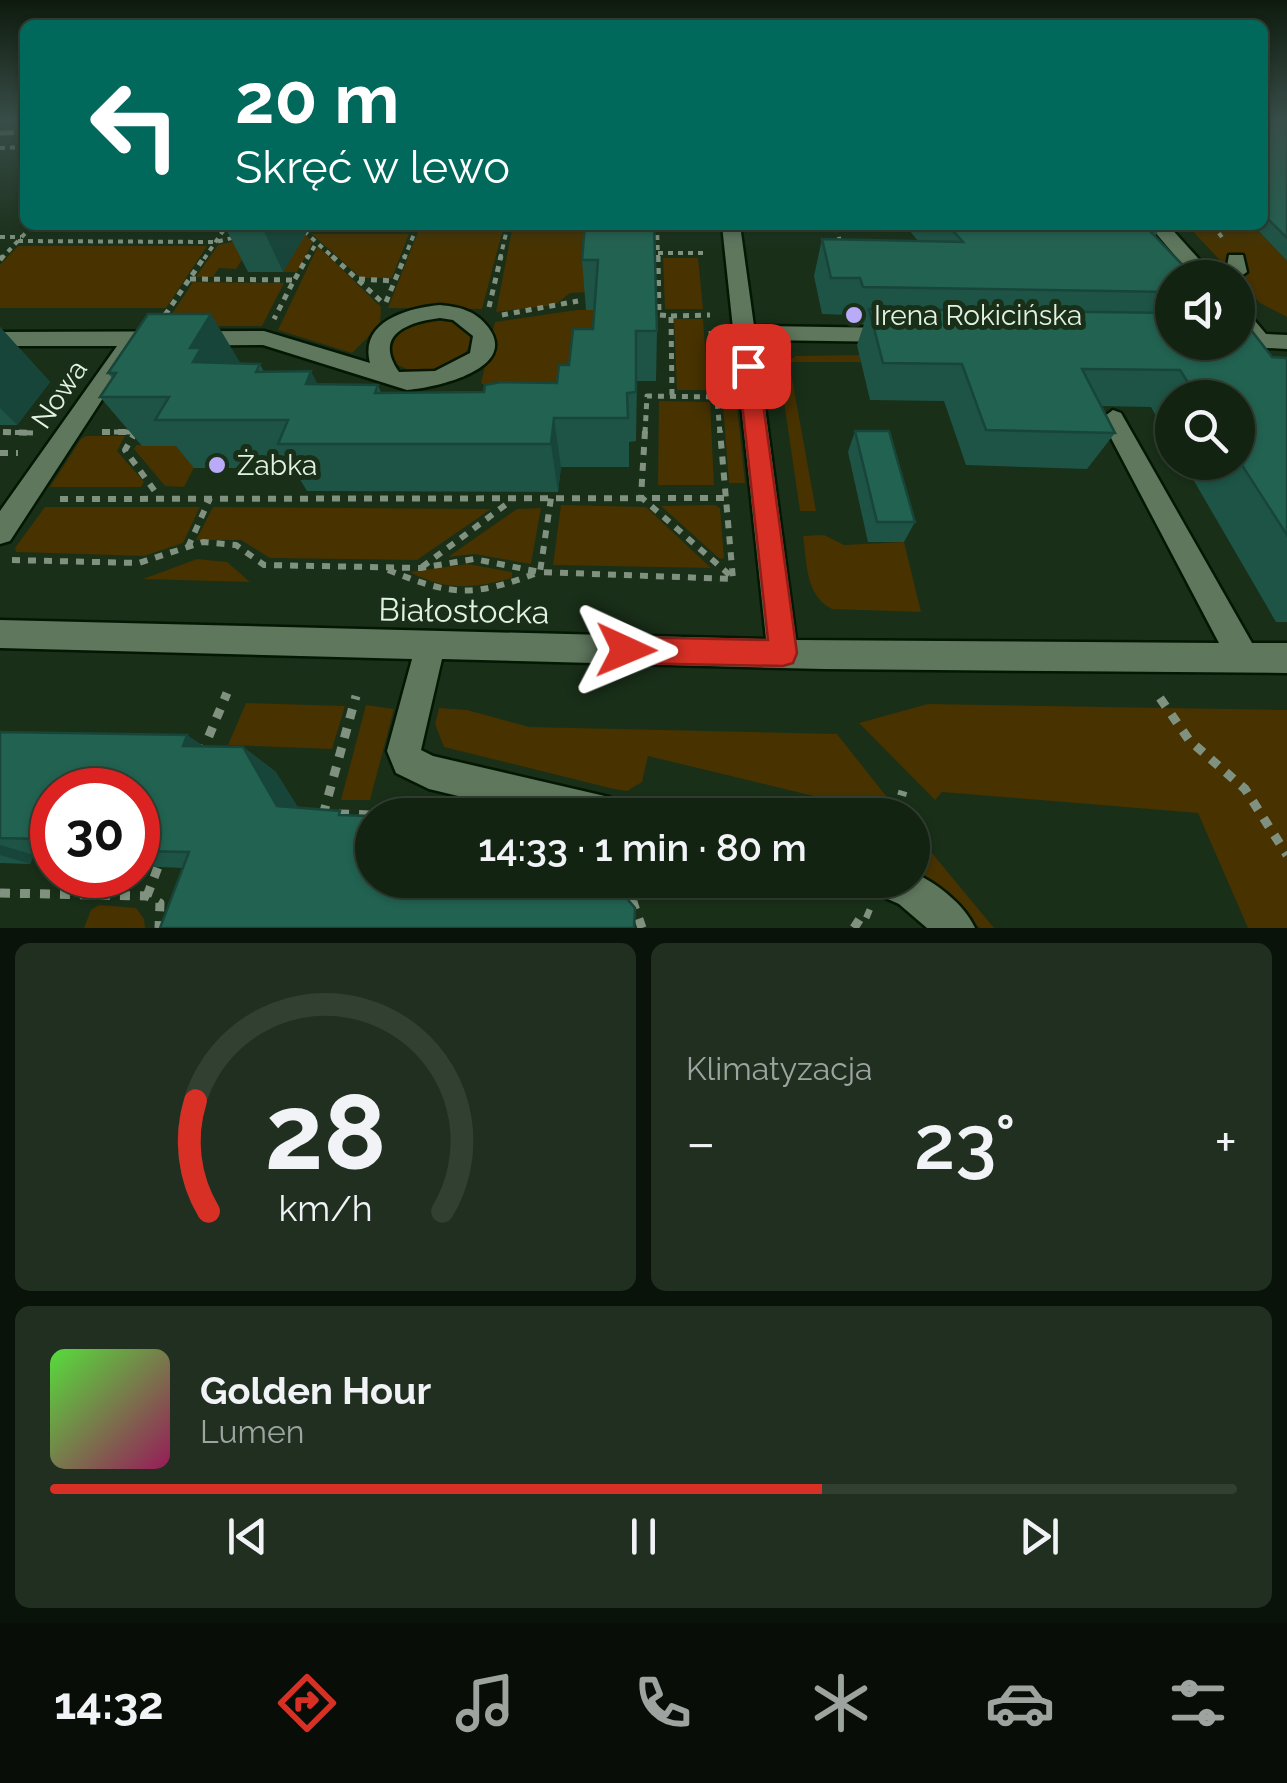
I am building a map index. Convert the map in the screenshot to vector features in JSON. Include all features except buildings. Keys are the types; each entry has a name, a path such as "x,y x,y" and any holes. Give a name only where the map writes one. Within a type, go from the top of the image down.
{"street":[{"path":"732,230 783,653"},
{"path":"1162,230 1190,260"},
{"path":"0,339 264,338 406,382 436,382 470,366 483,346 482,334 476,324 456,313 422,313 390,328 375,352 377,364 390,376"},
{"path":"744,332 908,335"},
{"path":"15,368 39,339"},
{"name":"Nowa","path":"0,533 141,339"},
{"path":"1255,341 1287,342"},
{"path":"1113,419 1242,657"},
{"name":"Białostocka","path":"0,634 783,653 1287,658"},
{"path":"430,646 404,751 408,761 429,772 538,798"},
{"path":"920,898 956,928"}],"path":[{"path":"0,260 28,230"},
{"path":"141,339 190,280 224,230"},
{"path":"290,230 304,230 385,304"},
{"path":"390,328 380,318 416,230"},
{"path":"507,230 486,317 578,301"},
{"path":"657,230 660,315 710,315"},
{"path":"837,230 843,256"},
{"path":"0,237 216,242 247,234"},
{"path":"704,239 706,270"},
{"path":"264,338 317,242"},
{"path":"826,243 840,244"},
{"path":"658,253 735,253"},
{"path":"358,279 395,280"},
{"path":"190,280 294,280"},
{"path":"709,304 733,579"},
{"path":"671,316 672,397"},
{"path":"641,497 647,396 752,398"},
{"path":"145,416 125,450 160,498"},
{"path":"1,433 30,432"},
{"path":"641,497 733,579"},
{"path":"23,498 764,497"},
{"path":"188,547 210,498"},
{"path":"421,568 514,498"},
{"path":"540,572 550,498"},
{"path":"0,559 140,563 203,542 236,544 264,565 421,568 474,559 540,572 733,579 750,585 775,580"},
{"path":"382,567 444,592 481,594 540,572"},
{"path":"199,760 227,693"},
{"path":"320,826 356,696"},
{"path":"1160,698 1189,740 1245,789 1287,855"},
{"path":"901,798 903,791"},
{"path":"323,814 355,815"},
{"path":"0,893 30,894"},
{"path":"151,898 160,903 159,928"},
{"path":"633,898 642,928"},
{"path":"854,928 864,912 882,919"}],"shaded area":[{"path":"503,230 482,309 388,308 418,232"},
{"path":"512,230 593,230 588,292 570,293 555,305 496,312"},
{"path":"1192,230 1258,230 1287,261 1287,317 1255,298 1255,260 1220,260"},
{"path":"304,233 313,242 297,272 283,272 292,257 245,255 236,269 219,268 213,277 196,277 218,245 268,234"},
{"path":"312,234 409,234 392,278 361,278"},
{"path":"18,246 207,246 166,308 0,308 0,265"},
{"path":"318,246 381,307 380,325 352,353 278,330"},
{"path":"663,258 698,258 703,309 665,309"},
{"path":"193,282 284,283 262,326 164,326"},
{"path":"596,310 596,379 519,407 481,383 495,322"},
{"path":"441,318 460,323 471,335 461,358 440,370 427,372 401,367 391,360 388,345 397,332 417,322"},
{"path":"674,319 703,319 708,390 677,390"},
{"path":"860,355 861,362 789,362 816,511 800,511 779,367 796,356"},
{"path":"659,401 710,402 714,485 658,485"},
{"path":"723,405 737,406 745,483 729,483"},
{"path":"86,436 125,436 117,451 144,482 141,487 50,487"},
{"path":"136,445 205,446 184,487 165,486 134,449"},
{"path":"561,505 646,507 711,568 553,565"},
{"path":"661,506 720,508 724,558 720,559"},
{"path":"45,507 200,507 183,543 144,556 16,552 15,548"},
{"path":"213,507 491,509 417,560 270,558 241,540 196,540"},
{"path":"541,508 531,564 474,554 448,557 517,509"},
{"path":"824,535 844,545 904,542 921,612 832,609 823,603 809,577 803,536"},
{"path":"197,559 227,562 250,582 143,579"},
{"path":"468,564 512,572 512,578 460,586 410,572"},
{"path":"246,703 345,706 332,749 228,745"},
{"path":"928,704 1287,710 1287,928 1248,928 1198,813 942,792 935,800 859,723"},
{"path":"366,705 394,709 371,798 341,800"},
{"path":"439,708 467,710 529,727 837,734 888,798 821,798 648,756 642,782 627,791 614,789 444,747 435,724"},
{"path":"930,851 994,928 980,928 930,882"},
{"path":"99,905 136,908 145,928 84,928 91,910"}],"place":[{"name":"Irena Rokicińska","path":"854,315"},
{"name":"Żabka","path":"217,465"}],"route":[{"path":"626,650 783,653 748,366"}]}
